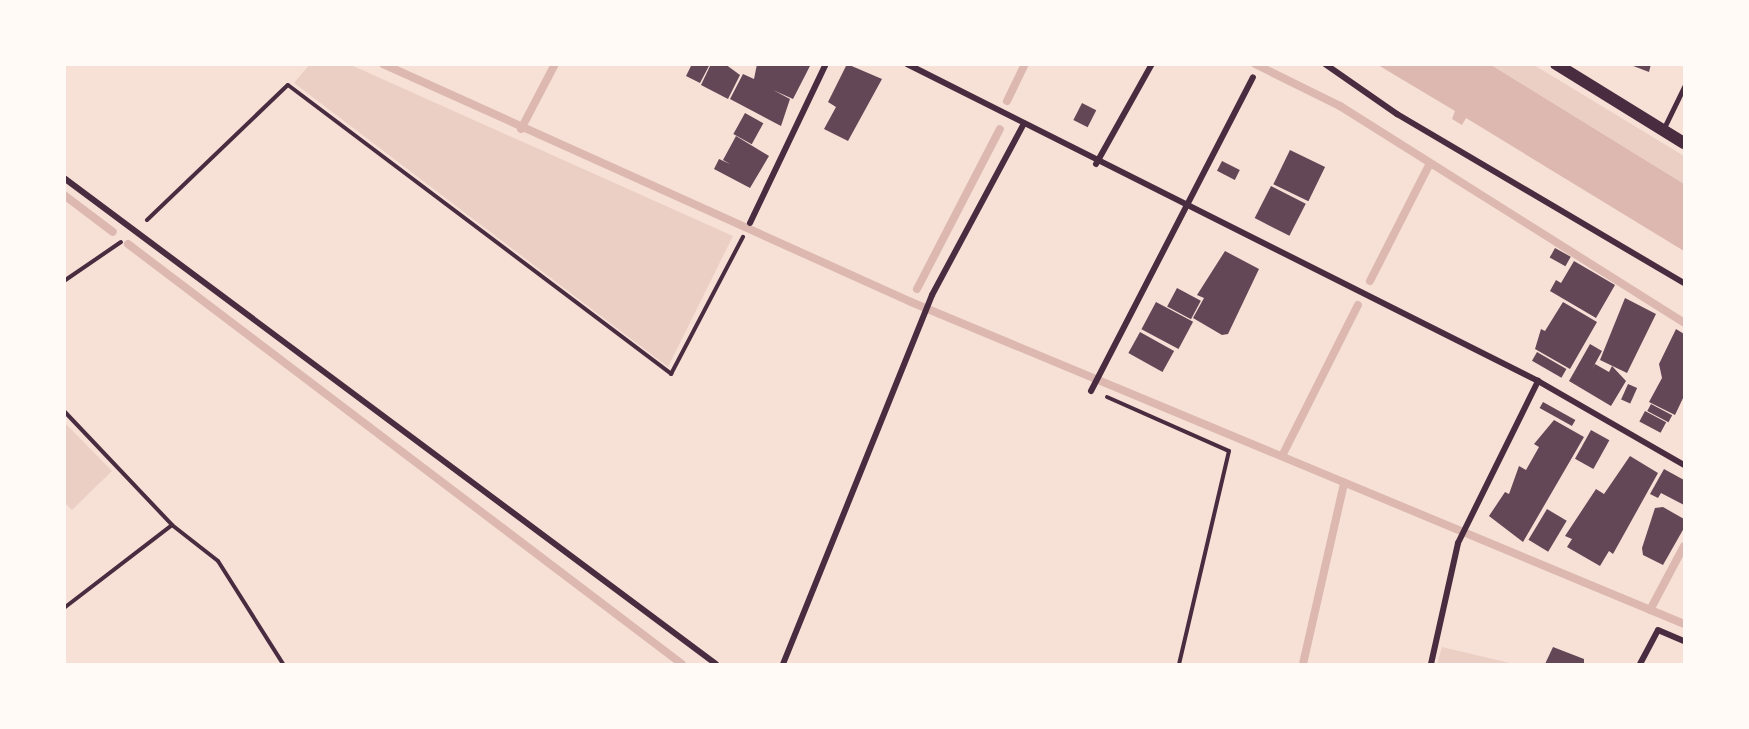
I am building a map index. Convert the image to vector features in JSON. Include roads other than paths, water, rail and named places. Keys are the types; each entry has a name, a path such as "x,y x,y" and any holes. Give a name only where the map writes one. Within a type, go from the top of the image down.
{"main road":[{"path":"1556,64 1684,143"}],"street":[{"path":"750,223 826,64"},
{"path":"907,64 1096,164 1538,381 1684,465"},
{"path":"1096,164 1152,64"},
{"path":"1325,64 1397,114 1684,283"},
{"path":"1091,391 1253,77"},
{"path":"783,664 932,295 1023,125"},
{"path":"64,178 716,664"},
{"path":"1431,664 1458,543 1538,381"},
{"path":"1640,664 1658,630 1684,641"}],"lane":[{"path":"1663,130 1684,87"}],"waterway":[{"path":"383,64 911,302 1684,624"},
{"path":"521,129 555,64"},
{"path":"1007,101 1025,64"},
{"path":"1255,64 1340,106 1684,323"},
{"path":"917,289 1000,129"},
{"path":"1370,281 1430,163"},
{"path":"64,195 113,232"},
{"path":"128,244 682,664"},
{"path":"1282,456 1358,305"},
{"path":"1303,664 1344,483"},
{"path":"1650,610 1684,546"}]}
